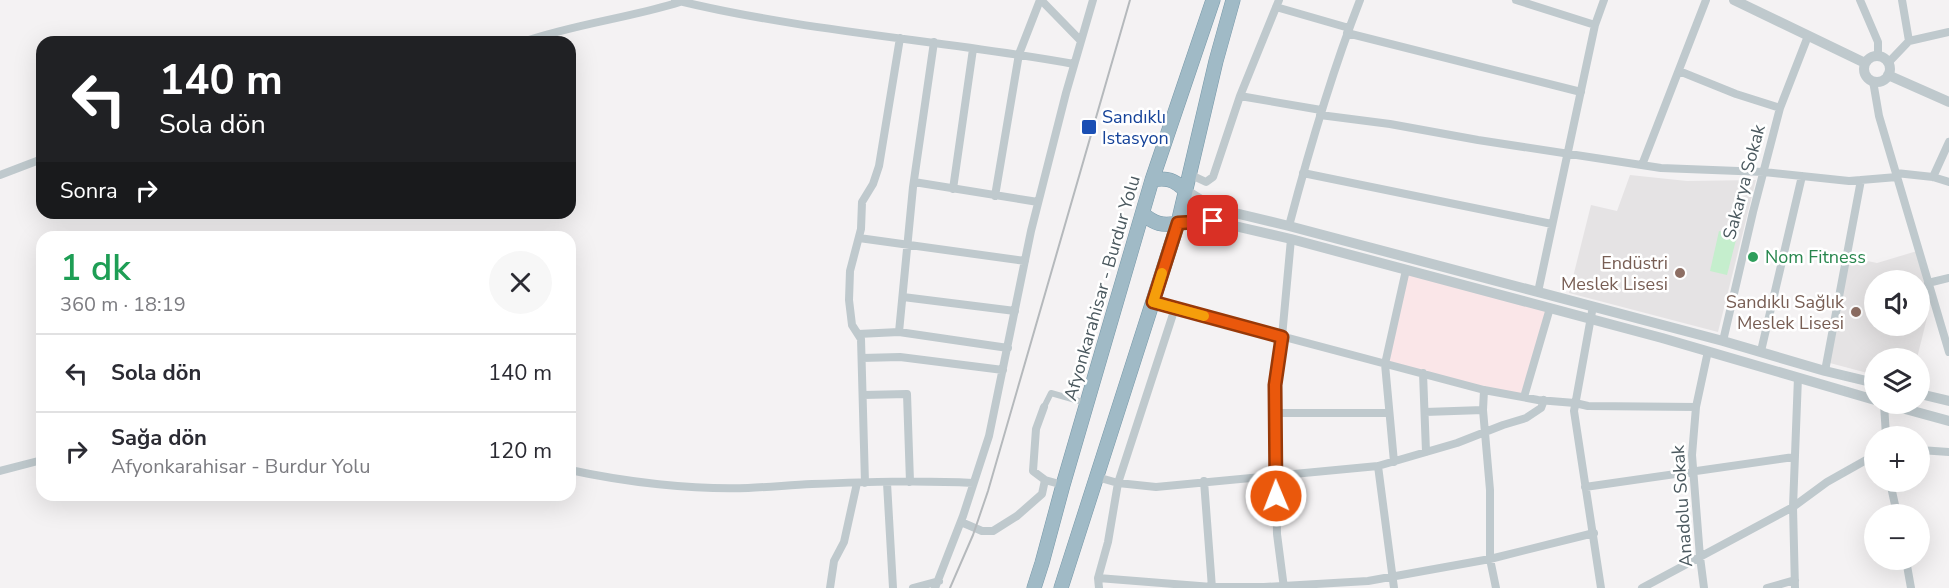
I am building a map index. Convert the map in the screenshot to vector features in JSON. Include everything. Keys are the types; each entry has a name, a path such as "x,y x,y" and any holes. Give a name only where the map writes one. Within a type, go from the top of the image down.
{"highway":[{"name":"Afyonkarahisar - Burdur Yolu","path":"1034,588 1152,180 1213,0"},
{"path":"1061,588 1178,223 1233,0"},
{"path":"1152,180 1165,177 1176,181 1185,190"},
{"path":"1143,214 1163,226 1178,223"}],"street":[{"path":"995,196 1019,54 1040,0 1081,41"},
{"path":"914,588 937,585 961,522 989,436 1038,202 1093,0"},
{"path":"1288,226 1320,112 1360,0"},
{"path":"1516,0 1595,25"},
{"path":"1538,292 1595,25 1604,0"},
{"path":"1642,165 1706,0"},
{"path":"1734,0 1865,63"},
{"path":"1860,0 1878,42 1878,56"},
{"path":"1902,0 1909,41"},
{"path":"541,36 648,12 678,1 796,24 1019,54 1074,64"},
{"path":"1189,174 1206,182 1213,177 1240,96 1278,4 1348,31 1581,92"},
{"path":"1873,81 1882,81 1888,75 1888,63 1909,41 1949,32"},
{"name":"Sakarya Sokak","path":"1723,341 1780,108 1808,36"},
{"path":"831,588 834,561 844,542 861,483 862,358 861,339 852,325 849,300 850,271 861,229 862,202 873,184 879,166 900,38"},
{"path":"899,332 914,183 934,42"},
{"path":"953,189 973,49"},
{"path":"1888,63 1878,56 1871,57 1865,63 1864,72 1873,81 1880,116 1924,270"},
{"path":"1679,71 1780,108"},
{"path":"1888,75 1949,102"},
{"path":"1240,96 1478,141 1661,168 1764,172 1849,181 1897,175 1933,177 1949,182"},
{"path":"1933,177 1949,142"},
{"path":"0,176 36,161"},
{"path":"1303,173 1552,224"},
{"path":"1761,351 1802,176"},
{"path":"1825,370 1861,180"},
{"path":"914,183 1038,202"},
{"path":"1185,190 1214,208 1593,306 1864,380"},
{"path":"1178,223 1213,221 1291,239 1708,351 1864,397"},
{"path":"859,238 1025,261"},
{"path":"1284,587 1277,534 1275,385 1291,239"},
{"path":"1394,462 1385,364 1406,270"},
{"path":"1930,283 1949,278"},
{"path":"1930,289 1948,347"},
{"path":"903,297 1015,311"},
{"path":"1153,302 1484,390 1588,406 1696,406"},
{"path":"1593,306 1575,411 1601,588"},
{"path":"1099,588 1098,578 1108,542 1118,483 1175,308"},
{"path":"1524,397 1550,308"},
{"path":"858,334 899,332 1008,348"},
{"name":"Anadolu Sokak","path":"1704,588 1692,454 1696,406 1708,351"},
{"path":"862,358 900,357 1003,369"},
{"path":"1423,373 1426,452"},
{"path":"1767,588 1795,584 1793,507 1798,377"},
{"path":"1484,390 1484,431 1490,489 1490,559 1496,588"},
{"path":"1063,485 1045,480 1033,471 1036,429 1051,393 1079,401"},
{"path":"863,395 907,394 910,482"},
{"path":"1930,396 1949,401"},
{"path":"1097,477 1118,483 1156,487 1378,466 1426,452 1534,414 1541,408 1544,400"},
{"path":"1425,412 1483,410"},
{"path":"1275,413 1389,413"},
{"path":"1921,414 1949,422"},
{"path":"1930,451 1949,452"},
{"path":"1585,487 1794,457"},
{"path":"1642,588 1793,507 1827,483 1864,461"},
{"path":"0,471 36,462"},
{"path":"1378,466 1394,588"},
{"path":"576,471 614,478 747,488 861,483 974,483"},
{"path":"961,522 982,531 993,531 1017,516 1042,494 1045,480"},
{"path":"1204,481 1212,588"},
{"path":"887,483 893,588"},
{"path":"1098,578 1212,588 1284,587 1368,581 1490,559 1594,533"},
{"path":"1908,570 1911,588"}],"shaded area":[{"name":"Endüstri Meslek Lisesi","path":"1630,175 1687,181 1756,180 1718,332 1569,293 1591,205 1617,211"},
{"name":"Sandıklı Sağlık Meslek Lisesi","path":"1917,251 1923,270 1864,270 1864,336 1922,336 1920,348 1864,348 1864,372 1826,362 1849,257 1877,263"},
{"path":"1406,270 1550,308 1524,397 1385,364"}],"green space":[{"path":"1719,231 1737,236 1727,275 1710,271"}],"railway":[{"path":"950,588 973,535 988,491 1130,0"}],"slow traffic":[{"path":"1162,273 1153,302 1204,316"}],"place":[{"name":"Sandıklı Istasyon","path":"1089,127"},
{"name":"Nom Fitness","path":"1753,257"},
{"name":"Endüstri Meslek Lisesi","path":"1680,273"},
{"name":"Sandıklı Sağlık Meslek Lisesi","path":"1856,312"}],"route":[{"path":"1213,221 1178,223 1153,302 1282,337 1275,385 1276,496"}]}
